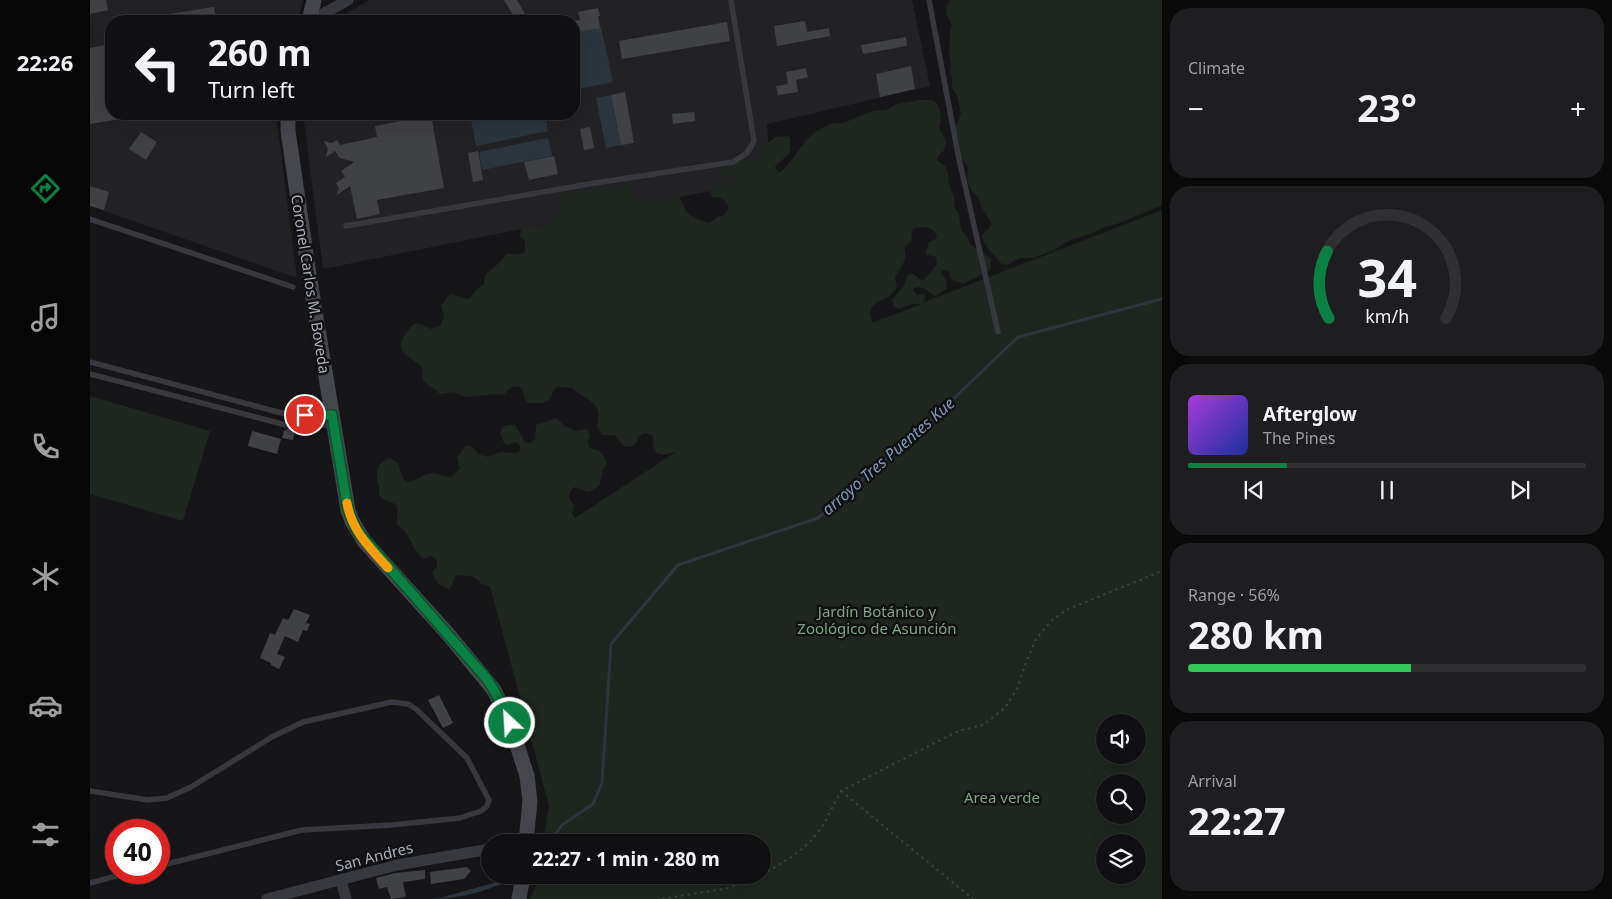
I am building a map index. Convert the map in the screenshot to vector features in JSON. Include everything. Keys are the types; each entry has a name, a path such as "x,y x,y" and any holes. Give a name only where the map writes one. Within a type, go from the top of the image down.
{"street":[{"path":"311,15 314,0"},
{"path":"321,15 348,0"},
{"name":"Coronel Carlos M. Boveda","path":"288,120 290,159 348,510 357,531 486,678 505,710 527,776 530,801 525,834"},
{"name":"San Andres","path":"268,899 423,859 481,850"},
{"path":"341,880 346,899"}],"lane":[{"path":"346,226 733,162 747,152 754,141 731,0"},
{"path":"929,0 958,154 998,332"},
{"path":"90,220 293,287"},
{"path":"90,362 289,415"},
{"path":"90,374 286,425"},
{"path":"305,415 333,420"},
{"path":"302,425 333,420"},
{"path":"90,791 148,800 166,798 191,787 272,737 303,722 392,702 408,704 416,709 460,750 467,758 489,800 487,806 481,811 460,818 392,825 302,830 170,863"},
{"path":"90,883 105,879"}],"path":[{"path":"771,869 793,856 809,843 822,827 842,791 958,731 983,725 993,719 1005,708 1018,687 1036,638 1050,622 1066,610 1162,571"},
{"path":"842,791 973,899"},
{"path":"662,899 729,888 739,884"}],"shaded area":[{"path":"90,0 303,0 299,15 105,15 105,120 277,120 297,278 90,206"},
{"path":"370,0 912,0 930,86 767,124 770,179 323,269 304,120 580,120 580,15 343,15"},
{"path":"601,27 613,82 580,89 580,32"},
{"path":"611,95 621,145 606,148 596,98"},
{"path":"471,120 546,120 548,131 476,146"},
{"path":"548,138 552,156 482,170 479,152"},
{"path":"489,884 500,884 473,894 452,898 430,899"}],"green space":[{"path":"950,0 1162,0 1162,205 1117,224 1070,240 1054,250 1033,258 1020,258 1007,265 1000,263 983,240 982,235 990,227 991,223 978,197 972,192 967,180 968,167 959,154 959,141 955,129 961,113 957,96 952,88 949,51 952,26 946,14"},
{"name":"Jardín Botánico y Zoológico de Asunción","path":"918,100 933,100 940,109 941,121 939,128 946,141 944,150 937,160 945,166 948,173 949,184 955,200 954,207 959,215 961,230 967,236 971,245 991,259 990,270 963,284 952,280 949,271 942,270 941,274 946,279 947,289 935,296 923,288 916,287 913,290 917,295 925,295 925,300 922,303 1162,210 1162,899 530,899 536,884 771,884 771,834 544,834 549,806 490,586 481,584 473,577 459,575 455,576 449,589 438,584 432,573 437,566 437,560 431,556 424,559 420,556 405,532 397,525 396,505 379,495 377,470 381,463 390,458 398,463 406,482 431,473 451,477 460,469 457,457 466,445 473,447 478,454 488,457 500,452 516,453 520,451 520,445 516,442 508,445 504,443 500,434 503,427 515,425 525,442 530,443 535,440 536,425 557,418 563,425 576,431 587,429 590,436 588,442 591,449 600,451 607,464 602,471 600,484 597,488 589,492 575,487 571,490 569,497 574,506 572,513 575,518 676,452 658,453 653,447 653,436 645,433 639,436 635,445 631,447 623,445 615,435 602,435 597,426 598,411 596,406 572,388 556,387 549,400 543,403 528,403 524,397 523,390 518,386 511,388 503,395 466,397 453,392 440,394 426,383 422,376 423,369 407,356 401,348 403,338 412,325 417,323 431,329 441,325 444,315 441,306 447,297 452,294 466,299 470,298 484,284 485,274 507,254 522,254 525,251 525,241 520,237 521,230 548,223 563,214 565,210 558,203 559,200 572,192 584,189 614,190 630,185 634,191 633,198 638,202 678,197 688,213 697,219 710,223 717,217 725,215 729,208 725,201 721,198 712,197 710,192 715,187 728,185 736,179 731,172 718,177 719,171 734,163 758,160 764,147 775,137 787,136 790,138 790,153 775,166 778,173 782,171 812,135 825,126 846,122 871,112 887,110 898,104","holes":["926,227 933,230 937,235 936,239 929,242 925,254 936,257 937,264 924,280 919,279 912,273 907,275 904,285 892,300 894,307 899,309 912,304 921,304 872,323 870,312 872,307 890,296 897,287 895,277 903,263 905,256 904,248 911,242 914,228"]},
{"path":"90,396 210,431 183,521 90,494"}],"building":[{"path":"90,0 106,0 108,10 90,14"},
{"path":"504,0 517,0 525,14 513,15"},
{"path":"214,7 215,15 170,15"},
{"path":"598,8 600,28 580,32 580,15 578,12"},
{"path":"805,21 807,32 829,28 830,36 777,46 774,26"},
{"path":"727,22 730,41 622,59 619,41"},
{"path":"906,37 907,46 863,54 861,45"},
{"path":"105,45 105,120 114,120 90,124 90,48"},
{"path":"911,66 915,89 880,97 876,74"},
{"path":"806,68 808,77 796,80 798,92 778,95 776,86 788,84 786,72"},
{"path":"625,92 634,143 621,145 611,95"},
{"path":"694,112 695,121 673,124 672,114"},
{"path":"406,120 432,120 444,188 377,200 380,214 357,219 350,186 337,195 339,188 336,183 345,177 341,171 354,162 340,158 335,151 326,157 328,149 324,141 332,143 337,140 340,145 377,137 375,126"},
{"path":"590,127 594,148 584,150 580,129"},
{"path":"141,132 157,142 146,160 129,149"},
{"path":"478,151 483,180 473,182 468,153"},
{"path":"554,156 558,174 529,180 524,162"},
{"path":"90,186 109,192 104,210 90,206"},
{"path":"293,399 308,403 306,410 302,411 300,415 304,420 299,421 297,425 301,432 295,430 293,440 282,438 284,431 290,427 287,419 293,417 293,413 290,410"},
{"path":"252,431 281,439 277,454 248,446"},
{"path":"294,609 310,615 306,623 310,624 307,631 303,630 298,642 285,636 277,654 285,657 279,669 260,658 270,633 275,635 283,618 288,620"},
{"path":"439,695 453,723 443,728 428,700"},
{"path":"467,867 471,871 464,879 431,884 430,872"},
{"path":"425,870 425,879 403,882 406,897 391,899 387,887 379,889 376,878 395,873"}],"waterway":[{"name":"arroyo Tres Puentes Kue","path":"556,834 562,825 593,804 602,783 611,644 678,565 818,518 929,422 1018,337 1162,299"}],"slow traffic":[{"path":"347,503 357,531 388,568"}],"route":[{"path":"305,415 332,415 348,510 357,531 486,678 505,710 510,723"}],"park label":[{"name":"Area verde","path":"1002,797"}]}
